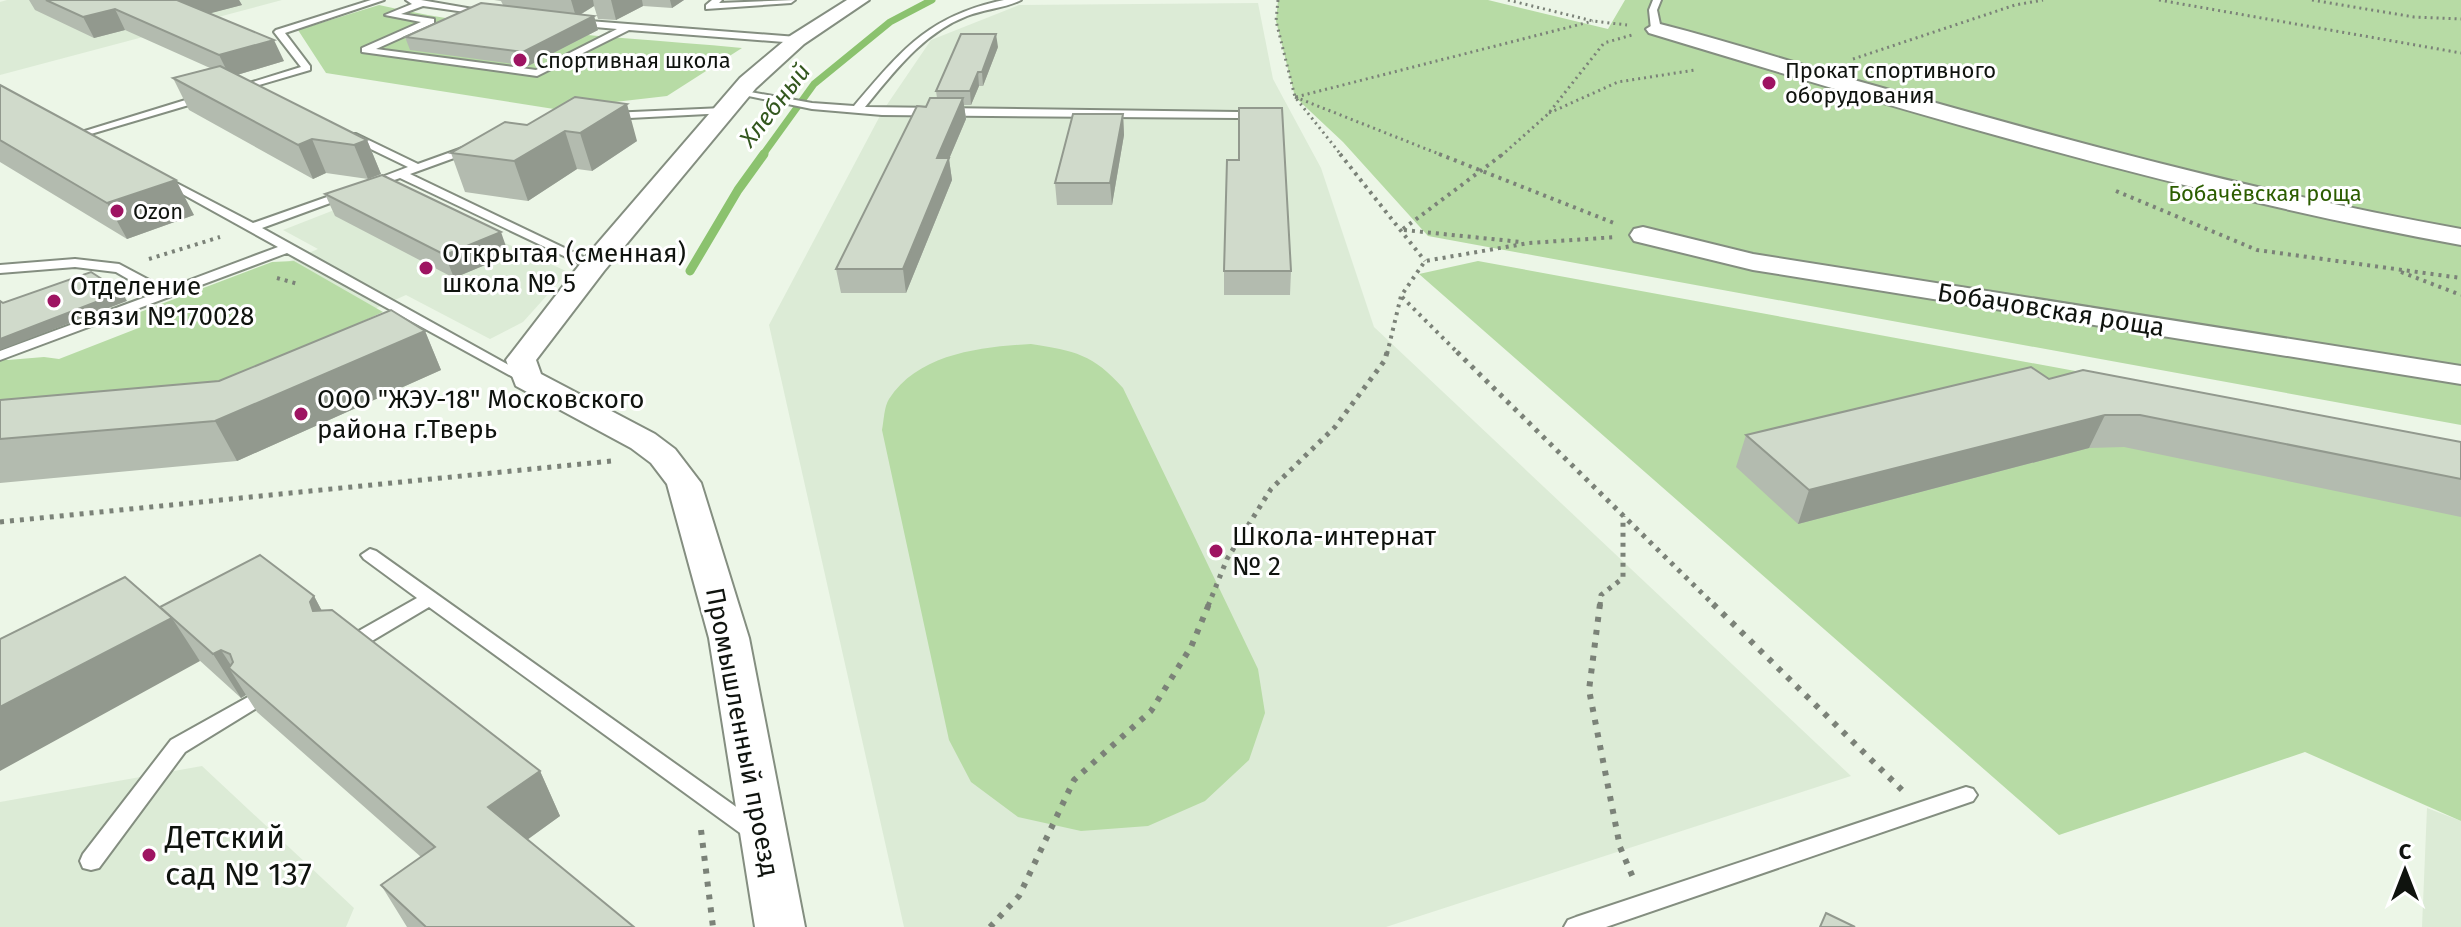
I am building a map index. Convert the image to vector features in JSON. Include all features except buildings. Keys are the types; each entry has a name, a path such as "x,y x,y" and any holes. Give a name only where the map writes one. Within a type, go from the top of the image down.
{"street":[{"path":"527,379 522,369 523,354 731,102 772,60 797,40 860,0"},
{"path":"1656,29 2095,154 2309,206 2461,237"},
{"name":"Бобачовская роща","path":"1643,235 1753,262 2461,375"},
{"name":"Промышленный проезд","path":"527,379 635,436 663,456 680,475 688,490 729,638 780,927"}],"lane":[{"path":"230,90 307,68 279,32 380,0"},
{"path":"404,0 434,7 492,13"},
{"path":"434,7 451,0"},
{"path":"718,0 709,7 791,0"},
{"path":"857,110 916,40 931,29 955,16 1017,0"},
{"path":"1656,29 1653,10 1657,0"},
{"path":"420,4 389,15 431,21 365,50 537,73 628,27"},
{"path":"579,23 592,15"},
{"path":"564,21 797,40"},
{"path":"245,86 260,93"},
{"path":"80,134 215,95"},
{"path":"590,118 771,98 857,110 1238,115"},
{"path":"67,126 94,141"},
{"path":"346,133 418,168"},
{"path":"251,228 488,143"},
{"path":"149,172 527,379"},
{"path":"400,174 594,265"},
{"path":"0,356 288,248"},
{"path":"0,269 75,263 119,268 164,294"},
{"path":"402,325 417,318"},
{"path":"370,555 763,839"},
{"path":"346,647 430,598"},
{"path":"91,861 178,746 248,704"},
{"path":"1576,927 1966,795"}],"path":[{"path":"1278,0 1276,21 1295,97 1403,229 1425,261"},
{"path":"1508,0 1593,21 1656,29"},
{"path":"1809,73 2015,5 2043,0"},
{"path":"2159,0 2461,53"},
{"path":"2312,0 2414,17 2461,19"},
{"path":"1295,97 1593,21"},
{"path":"1403,229 1485,170 1548,114 1604,43 1656,29"},
{"path":"1548,114 1618,82 1755,59"},
{"path":"1295,97 1643,235"},
{"path":"119,268 251,228"},
{"path":"1403,229 1529,243"},
{"path":"990,927 1019,896 1074,780 1151,711 1191,647 1227,559 1271,489 1335,427 1385,360 1401,296 1425,261 1529,243 1643,235"},
{"path":"2392,269 2461,295"},
{"path":"1401,296 1923,810"},
{"path":"0,522 663,456"},
{"path":"1623,515 1623,578 1601,595 1589,690 1620,847 1634,879 1631,908"},
{"path":"697,789 713,927"}],"shaded area":[{"path":"282,0 0,75 0,2"},
{"name":"Школа-интернат № 2","path":"1258,3 1273,79 1321,168 1374,327 1851,776 1386,927 904,927 769,325 882,112 931,40 1019,5"},
{"name":"Открытая (сменная) школа № 5","path":"388,189 568,272 523,322 490,339 406,295 372,310 285,263 318,249 283,230"},
{"name":"Детский сад № 137","path":"202,766 354,908 346,927 0,927 0,802"},
{"path":"2427,808 2461,821 2461,927 2422,927"}],"green space":[{"name":"Бобачёвская роща","path":"1278,0 1488,0 1608,29 1625,0 2461,0 2461,425 1428,236 1343,142 1295,97 1276,21"},
{"name":"Спортивная школа","path":"379,5 514,28 742,48 667,96 554,109 326,73 298,30"},
{"path":"294,261 383,312 234,380 0,405 0,357 8,360 59,359 141,327 127,317 272,262"},
{"path":"1478,261 2461,442 2461,821 2305,752 2059,835 1419,274"},
{"path":"1031,344 1082,356 1102,368 1123,388 1258,669 1265,713 1249,760 1205,801 1148,826 1081,831 1018,817 971,782 949,740 882,430 885,410 889,399 902,384 934,362 992,347"}],"waterway":[{"name":"Хлебный","path":"762,156 814,84 890,22 932,0"},
{"name":"Хлебный","path":"690,271 738,190 764,154"}],"place":[{"name":"Спортивная школа","path":"520,60"},
{"name":"Прокат спортивного оборудования","path":"1769,83"},
{"name":"Ozon","path":"117,211"},
{"name":"Открытая (сменная) школа № 5","path":"426,268"},
{"name":"Отделение связи №170028","path":"54,301"},
{"name":"ООО \"ЖЭУ-18\" Московского района г.Тверь","path":"301,414"},
{"name":"Школа-интернат № 2","path":"1216,551"},
{"name":"Детский сад № 137","path":"149,855"}]}
